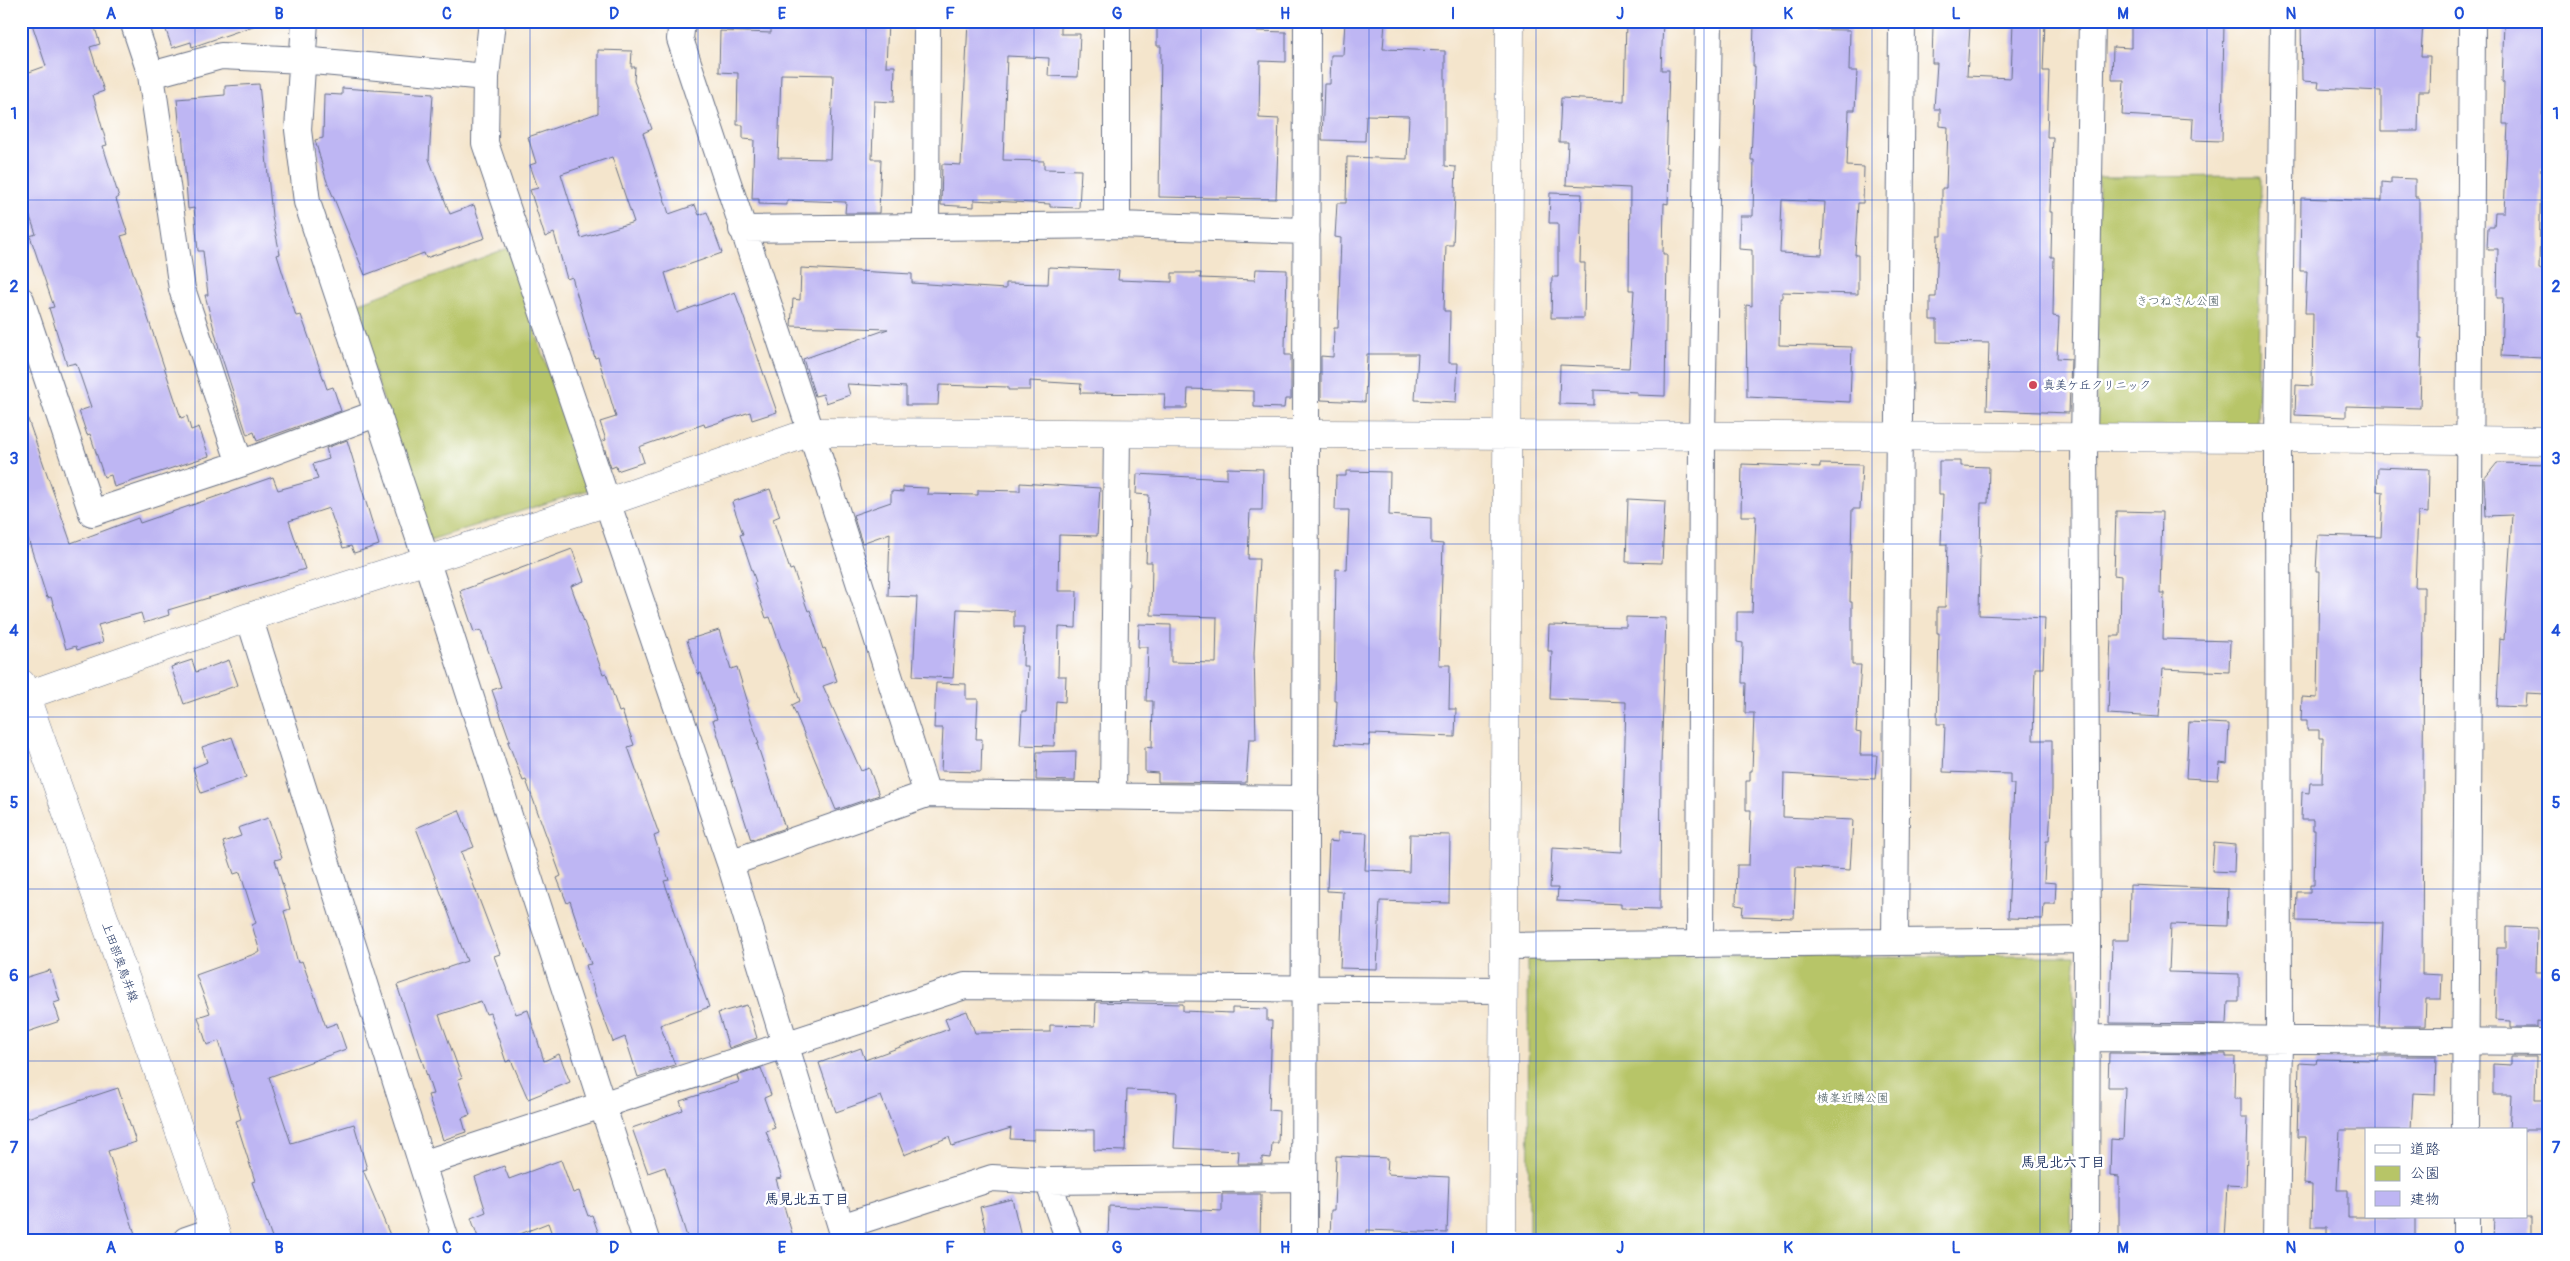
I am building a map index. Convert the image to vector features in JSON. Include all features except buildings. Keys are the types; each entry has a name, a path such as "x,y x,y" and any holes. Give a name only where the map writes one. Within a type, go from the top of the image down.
{"street":[{"path":"133,21 151,75 182,289 240,464"},
{"path":"305,21 298,130 307,202 426,559 646,1240"},
{"path":"492,21 486,77 486,143 730,864 843,1233 992,1178 1048,1181 1304,1178"},
{"path":"682,21 680,39 811,432 927,794"},
{"path":"926,226 927,21"},
{"path":"1116,21 1117,225"},
{"path":"1304,1240 1307,21"},
{"path":"1502,1240 1510,21"},
{"path":"1700,944 1702,437 1709,21"},
{"path":"1896,942 1901,437 1902,21"},
{"path":"2086,1240 2087,940 2084,439 2092,21"},
{"path":"2276,1240 2279,1038 2278,438 2283,21"},
{"path":"2465,1128 2471,441 2472,21"},
{"path":"151,75 221,56 302,60 486,77"},
{"path":"742,229 1117,225 1307,231"},
{"path":"21,300 92,513 240,464 378,413"},
{"path":"23,690 608,502 811,432 1307,433 2084,439 2278,438 2549,441"},
{"path":"1113,796 1118,433"},
{"path":"249,617 446,1240"},
{"name":"上田部奥鳥井線","path":"23,690 216,1235"},
{"path":"730,864 927,794 1306,799"},
{"path":"1504,946 2087,940"},
{"path":"422,1164 784,1043 965,986 1304,987 1504,990"},
{"path":"2086,1038 2279,1038 2549,1042"},
{"path":"1048,1181 1069,1240"},
{"path":"2466,1218 2466,1240"},
{"path":"186,1240 216,1235"}],"green space":[{"name":"きつねさん公園","path":"2261,176 2257,426 2096,427 2098,177"},
{"path":"508,248 588,490 430,540 352,306"},
{"name":"横峯近隣公園","path":"2075,956 2071,1240 1529,1240 1528,957"}],"place":[{"name":"真美ケ丘クリニック","path":"2033,385"}],"district":[{"name":"馬見北六丁目","path":"2063,1162"},
{"name":"馬見北五丁目","path":"807,1199"}]}
